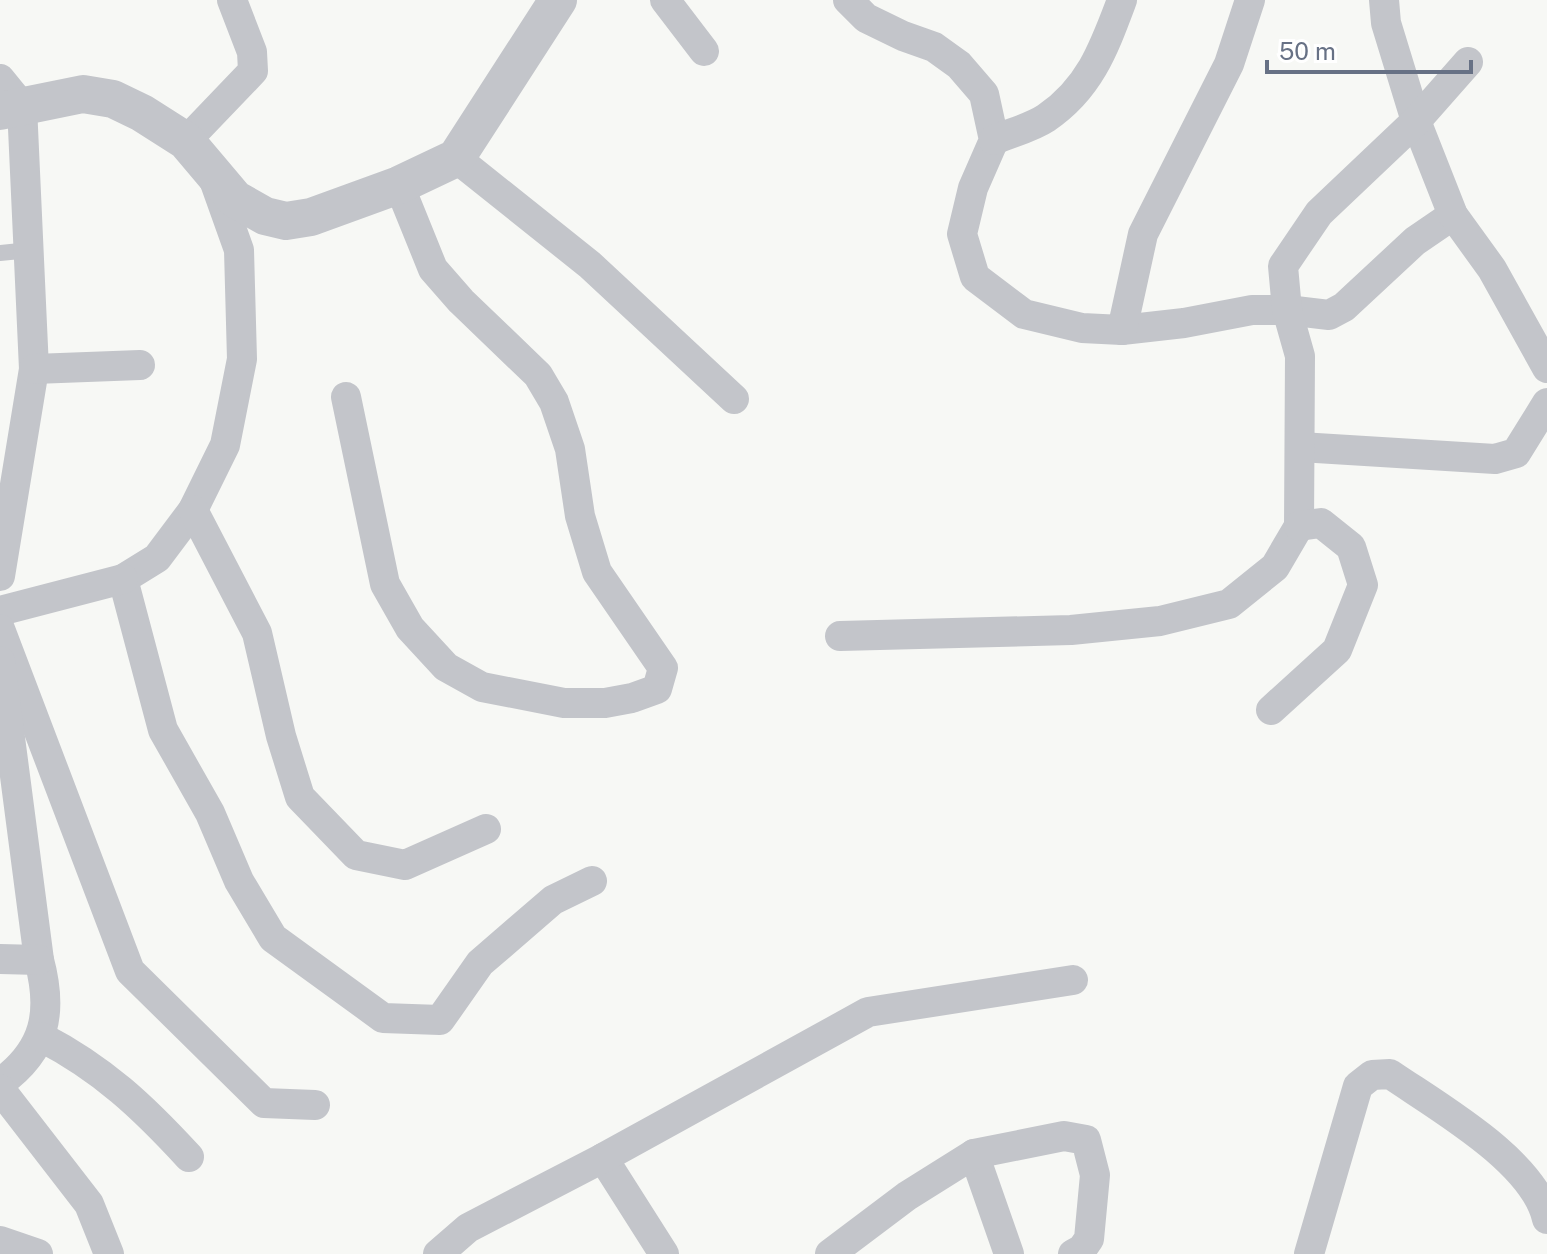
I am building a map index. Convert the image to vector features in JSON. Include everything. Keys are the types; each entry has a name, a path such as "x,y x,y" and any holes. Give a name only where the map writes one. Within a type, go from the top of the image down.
{"street":[{"path":"198,154 253,71 252,52 232,0"},
{"path":"0,576 34,369 30,250 7,98 83,94 113,99 142,113 198,154 235,199 265,216 286,221 311,217 399,185 456,158 558,0"},
{"path":"665,0 704,51"},
{"path":"848,0 866,18 934,47 959,65 984,94 994,140 973,188 962,234 975,277 1024,314 1082,328 1122,330 1184,323 1252,310 1329,315 1344,307 1415,241 1453,215"},
{"path":"994,140 1044,119 1081,89 1107,41 1122,0"},
{"path":"1122,330 1143,234 1229,64 1250,0"},
{"path":"1384,0 1386,23 1416,121 1453,215 1492,269 1547,368"},
{"path":"840,636 1071,630 1160,621 1229,604 1275,567 1299,526 1300,356 1287,310 1283,266 1319,213 1416,121 1468,62"},
{"path":"0,611 123,579 157,558 193,510 225,445 242,359 239,250 198,154"},
{"path":"456,158 590,265 734,399"},
{"path":"346,397 385,584 410,628 446,667 482,687 564,703 605,703 657,689 663,668 597,572 580,516 570,449 554,402 538,375 461,301 433,269 399,185"},
{"path":"34,369 140,365"},
{"path":"1300,447 1495,459 1516,453 1547,403"},
{"path":"193,510 257,633 281,736 300,797 356,855 405,865 486,829"},
{"path":"1271,710 1337,650 1363,585 1351,547 1321,523 1299,526"},
{"path":"123,579 163,730 210,813 246,893 273,938 383,1018 440,1020 480,963 553,900 592,881"},
{"path":"0,629 130,971 264,1103 315,1105"},
{"path":"0,661 39,960 46,986 45,1023 41,1037 33,1050 0,1083"},
{"path":"0,959 39,960"},
{"path":"438,1254 468,1228 603,1158 868,1012 1073,980"},
{"path":"41,1037 71,1052 112,1081 189,1157"},
{"path":"1309,1254 1358,1086 1372,1075 1390,1074 1496,1146 1543,1203 1547,1219"},
{"path":"0,1089 89,1204 107,1254"},
{"path":"830,1254 907,1196 974,1154 1064,1136 1086,1140 1095,1175 1089,1239 1082,1249 1073,1254"},
{"path":"974,1154 1009,1254"},
{"path":"603,1158 664,1254"},
{"path":"0,1241 38,1254"}],"lane":[{"path":"0,253 30,250"}]}
